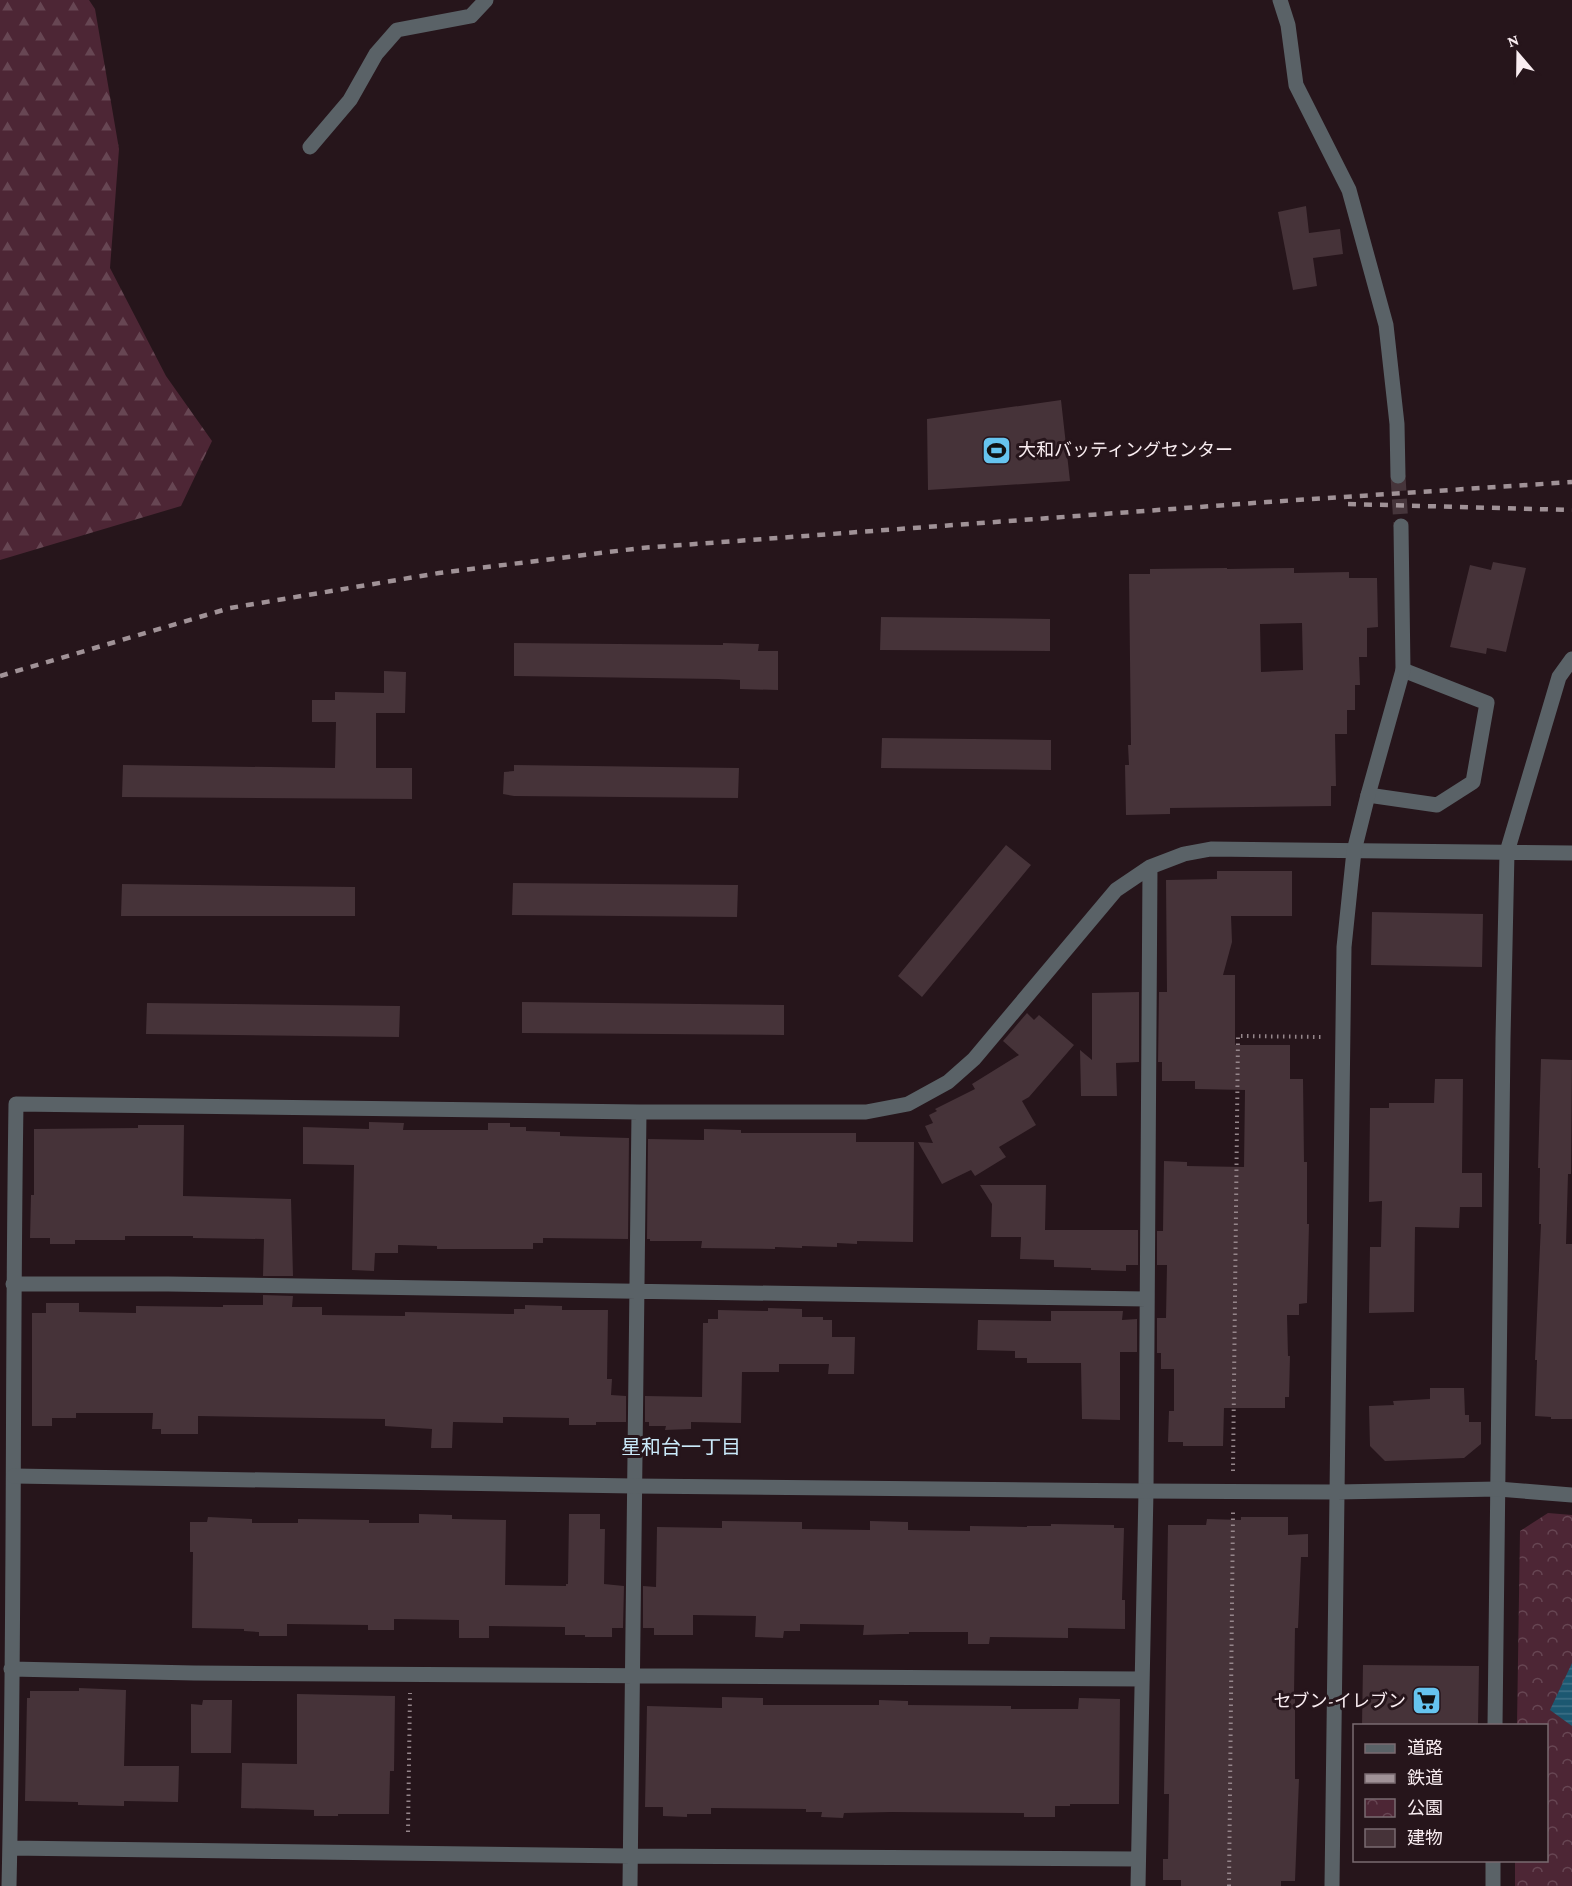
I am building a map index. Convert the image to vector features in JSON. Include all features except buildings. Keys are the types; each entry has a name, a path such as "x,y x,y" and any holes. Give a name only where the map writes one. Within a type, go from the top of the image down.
{"street":[{"path":"310,147 350,100 376,54 397,30 471,16 486,0"},
{"path":"1280,0 1288,25 1296,85 1349,190 1386,325 1397,424 1398,476"},
{"path":"1332,1886 1344,947 1354,850 1403,670 1401,526"},
{"path":"1495,1724 1507,852 1559,677 1572,659"},
{"path":"1368,795 1437,805 1473,782 1486,703 1403,670"},
{"path":"9,1886 16,1104 639,1112 866,1112 908,1104 948,1082 974,1059 1116,890 1150,867 1184,854 1211,849 1572,853"},
{"path":"1138,1886 1146,1491 1150,867"},
{"path":"630,1886 639,1112"},
{"path":"13,1284 168,1284 1146,1299"},
{"path":"14,1476 634,1486 1233,1492 1498,1489 1572,1495"},
{"path":"11,1669 206,1673 1142,1678"},
{"path":"10,1848 407,1854 1138,1859"},
{"path":"1493,1862 1493,1886"}],"path":[{"path":"1229,1886 1238,1036 1342,1037"},
{"path":"407,1854 410,1674"}],"green space":[{"path":"0,0 89,0 95,9 119,149 110,268 166,376 212,441 181,506 0,560"},
{"path":"1548,1513 1572,1515 1572,1886 1515,1886 1515,1862 1548,1862 1548,1724 1517,1724 1520,1531"}],"water":[{"path":"1572,1663 1572,1726 1550,1710"}],"tunnel":[{"path":"1398,476 1401,526"}],"railway":[{"path":"0,676 230,608 439,573 641,548 1572,482"},
{"path":"1348,504 1572,510"}],"place":[{"name":"大和バッティングセンター","path":"997,450"},
{"name":"セブン-イレブン","path":"1427,1701"}],"district":[{"name":"星和台一丁目","path":"681,1447"}]}
